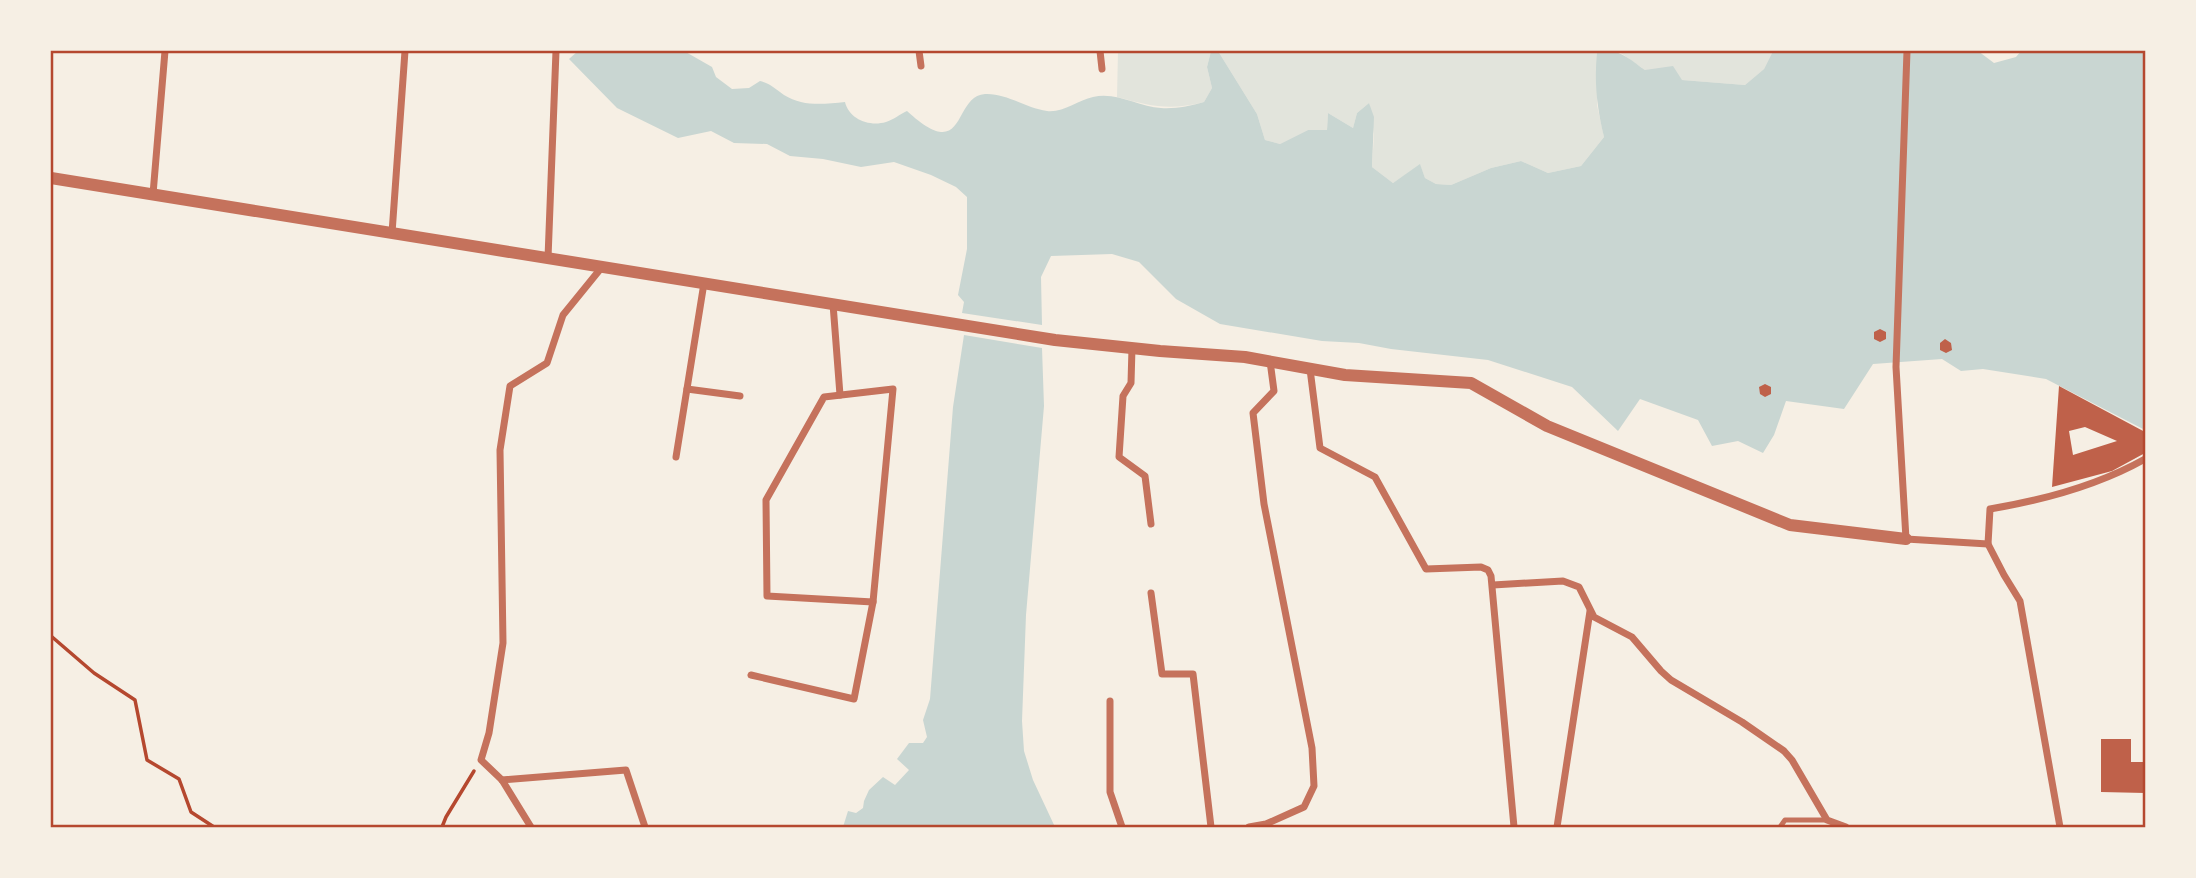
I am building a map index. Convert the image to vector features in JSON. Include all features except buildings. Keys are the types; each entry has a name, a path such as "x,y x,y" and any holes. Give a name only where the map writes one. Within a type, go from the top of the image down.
{"street":[{"path":"153,194 165,51"},
{"path":"392,233 405,51"},
{"path":"548,258 556,51"},
{"path":"919,51 921,66"},
{"path":"1100,51 1102,69"},
{"path":"1906,539 1896,367 1907,51"},
{"path":"51,178 1055,340 1245,357 1345,375 1471,383 1547,426 1790,524 1906,539 1989,544"},
{"path":"531,827 502,780 481,760 489,733 503,643 500,450 510,386 547,363 563,315 602,267"},
{"path":"676,457 704,283"},
{"path":"833,304 840,395"},
{"path":"1132,348 1131,383 1123,396 1119,457 1145,476 1151,524"},
{"path":"1249,827 1266,824 1304,807 1314,786 1312,748 1264,504 1253,413 1274,391 1270,361"},
{"path":"1310,369 1320,448 1375,477 1426,569 1481,567 1488,570 1493,585 1514,827"},
{"path":"687,389 740,396"},
{"path":"751,675 854,699 873,601 893,390 824,397 766,500 767,596 873,601"},
{"path":"2060,827 2020,601 1989,544 1990,509 2035,501 2117,475 2145,459"},
{"path":"1493,585 1563,581 1579,587 1590,611 1600,621 1632,637 1671,680 1742,722 1784,751 1827,820 1846,827"},
{"path":"1151,593 1162,674 1193,674 1211,827"},
{"path":"1556,827 1590,611"},
{"path":"1111,701 1111,792 1122,827"},
{"path":"502,780 626,770 645,827"}],"lane":[{"path":"1780,827 1785,820 1827,820"}],"path":[{"path":"51,636 94,673 135,700 148,760 179,779 191,812 214,827"},
{"path":"442,827 481,760"}],"shaded area":[{"path":"578,51 684,51 712,67 716,77 732,89 749,88 760,81 799,101 814,104 845,102 855,117 873,123 889,121 907,111 926,126 940,132 949,130 956,124 967,105 985,94 1001,96 1047,111 1059,110 1102,96 1161,108 1204,102 1212,88 1207,67 1211,51 1218,51 1257,114 1265,140 1280,144 1308,130 1327,130 1328,113 1353,128 1357,113 1369,103 1374,117 1372,167 1393,183 1420,164 1425,178 1436,184 1451,185 1491,168 1521,161 1548,173 1581,166 1604,137 1596,74 1597,53 1604,51 1617,52 1645,70 1673,66 1682,80 1745,85 1764,69 1773,51 1978,51 1994,63 2016,57 2021,51 2145,51 2145,430 2046,379 1983,369 1961,371 1942,359 1873,364 1844,409 1786,401 1774,435 1763,453 1738,441 1712,446 1698,420 1640,399 1618,431 1572,387 1488,360 1359,343 1322,341 1220,324 1176,299 1139,262 1112,254 1051,256 1041,277 1042,325 962,313 964,302 958,295 967,249 967,197 956,187 894,162 861,167 790,156 767,144 734,143 711,131 678,138 617,108 569,59"},
{"path":"1118,51 1211,51 1207,67 1212,88 1204,102 1181,106 1150,105 1117,97"},
{"path":"1218,51 1604,51 1597,53 1597,105 1604,137 1581,166 1548,173 1521,161 1491,168 1451,185 1436,184 1425,178 1420,165 1393,183 1372,167 1374,134 1369,103 1357,113 1353,128 1328,113 1327,130 1308,130 1280,144 1265,140 1257,114"},
{"path":"1618,51 1773,51 1764,69 1745,85 1682,80 1645,70"},
{"path":"964,335 1042,348 1044,406 1026,615 1022,721 1024,751 1033,780 1055,827 843,827 848,811 856,813 863,808 869,790 883,777 895,785 909,770 897,759 909,743 923,743 927,737 923,720 930,699 953,407"}]}
